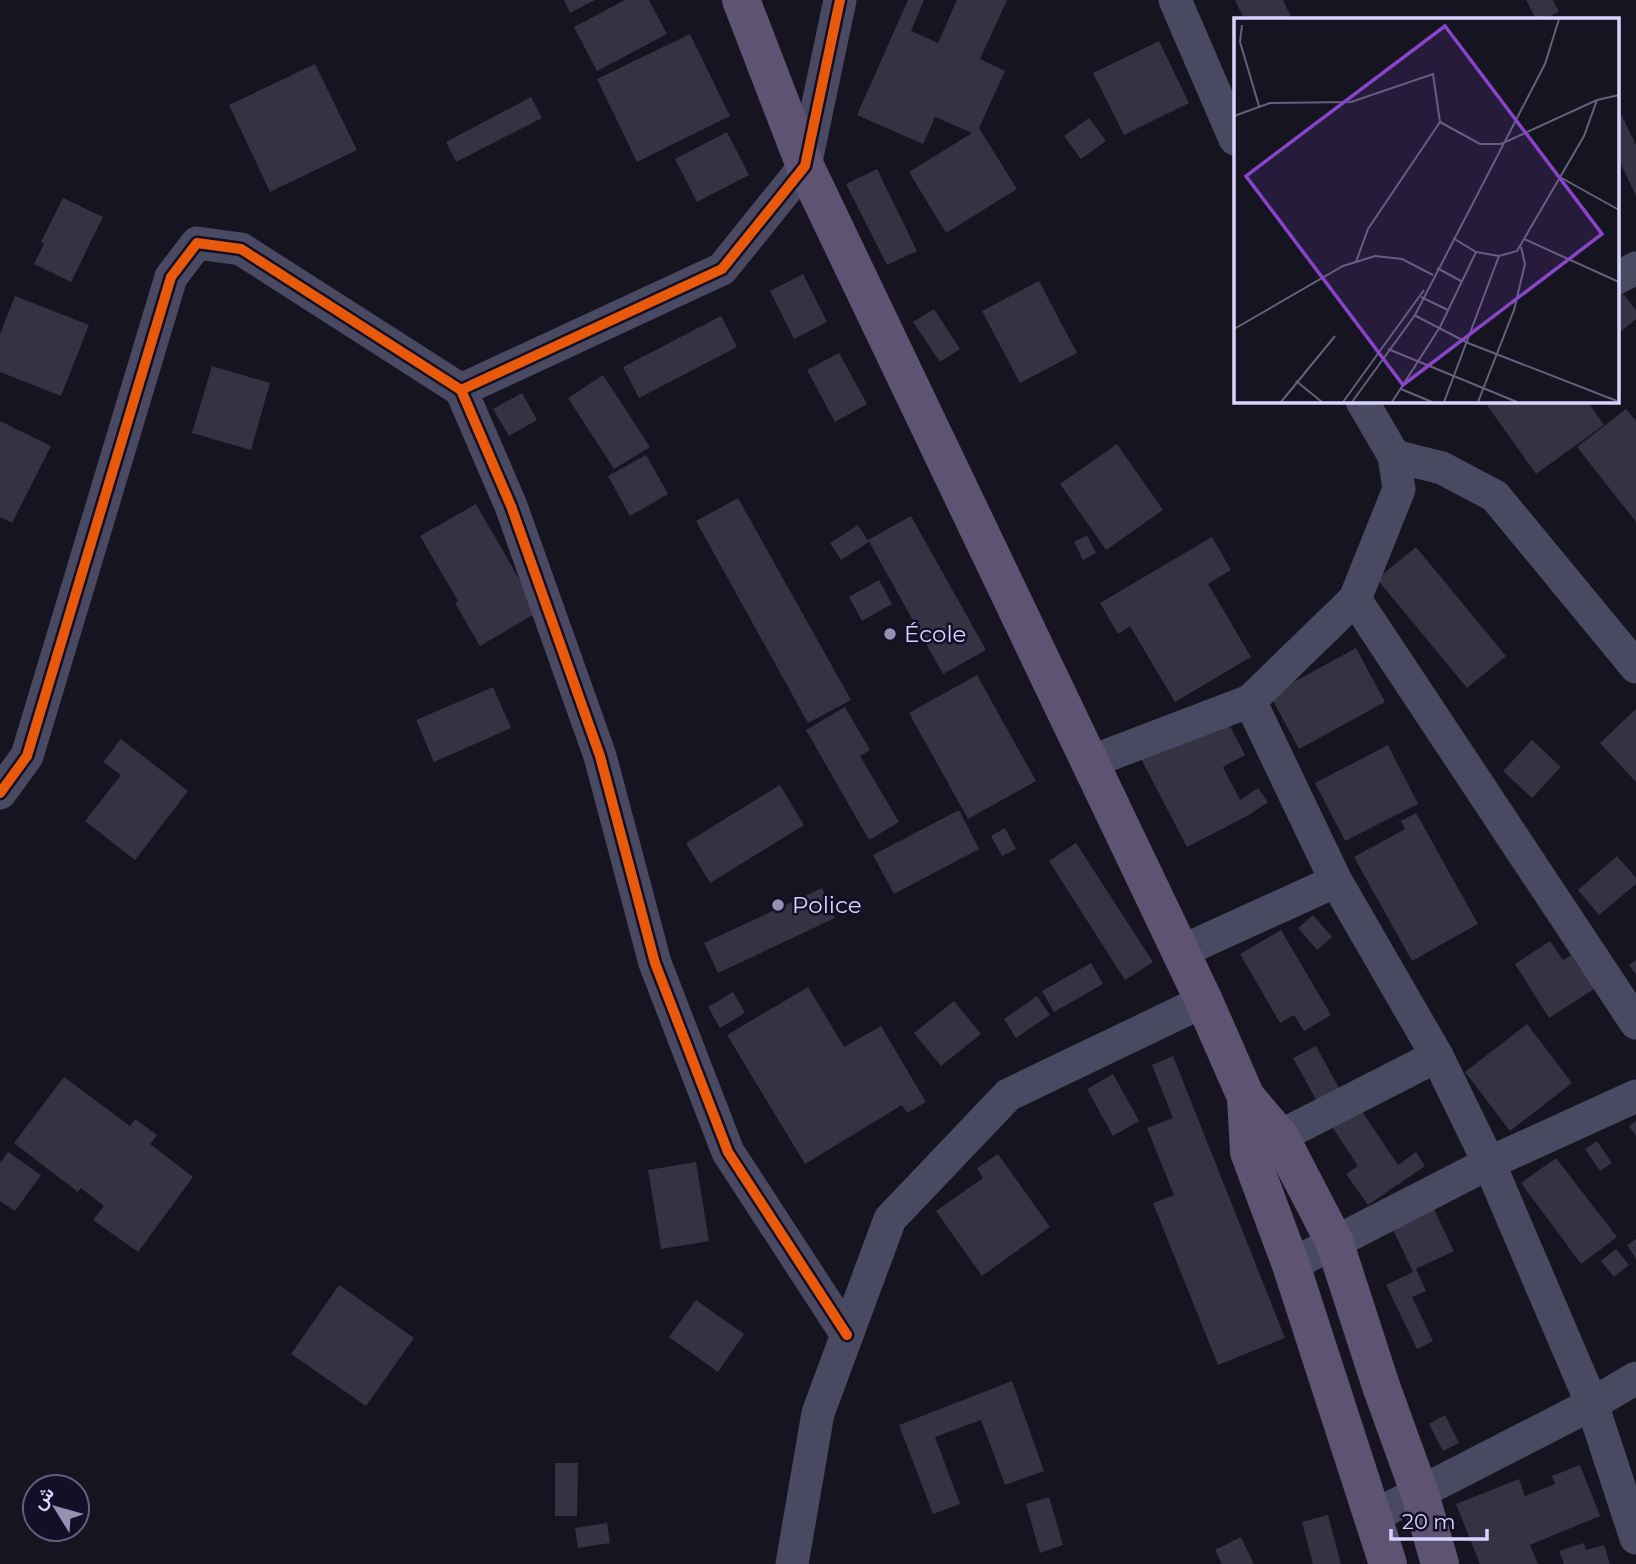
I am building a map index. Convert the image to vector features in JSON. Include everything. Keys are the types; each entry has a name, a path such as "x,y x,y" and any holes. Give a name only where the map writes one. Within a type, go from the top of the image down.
{"main road":[{"path":"741,0 805,166 1204,1001 1246,1097 1264,1144 1291,1265 1388,1564"},
{"path":"1264,1144 1335,1241 1381,1386 1420,1494 1440,1564"}],"street":[{"path":"461,390 722,269 805,166 840,0"},
{"path":"1175,0 1234,137"},
{"path":"0,793 27,756 171,277 197,243 241,249 461,390 511,506 600,756 655,963 727,1152 847,1335"},
{"path":"1618,277 1636,268"},
{"path":"1090,762 1250,701 1355,599 1399,489 1394,456 1370,403"},
{"path":"1394,456 1442,468 1495,495 1636,667"},
{"path":"1355,599 1636,1023"},
{"path":"1250,701 1336,881 1437,1056 1489,1163 1592,1404 1636,1538"},
{"path":"1180,952 1336,881"},
{"path":"792,1564 818,1413 890,1219 1008,1094 1204,1001"},
{"path":"1264,1144 1437,1056"},
{"path":"1291,1265 1489,1163 1636,1096"},
{"path":"1374,1516 1592,1404 1636,1378"}],"building":[{"path":"564,0 595,0 570,13"},
{"path":"625,0 649,0 667,34 597,71 574,27"},
{"path":"908,0 924,0 911,31 938,43 957,0 1007,0 980,59 1005,71 979,128 1017,189 946,233 909,172 972,133 935,117 923,144 857,115"},
{"path":"1235,0 1283,0 1292,18 1244,18"},
{"path":"1526,0 1553,0 1559,12 1546,18 1535,18"},
{"path":"690,34 730,116 637,162 597,79"},
{"path":"1159,41 1189,103 1124,135 1093,73"},
{"path":"315,64 357,150 270,192 229,105"},
{"path":"531,97 542,118 456,162 446,142"},
{"path":"1618,113 1636,145 1636,196 1618,158"},
{"path":"1089,118 1106,141 1081,159 1064,136"},
{"path":"727,132 749,175 697,202 675,159"},
{"path":"877,169 917,251 887,265 846,184"},
{"path":"63,198 103,217 71,282 34,264 44,244 41,242"},
{"path":"803,274 827,322 794,339 770,291"},
{"path":"1039,281 1077,353 1020,383 982,311"},
{"path":"1620,290 1636,310 1636,319 1618,334"},
{"path":"15,296 89,325 61,396 0,372 0,334"},
{"path":"934,309 960,349 940,362 913,322"},
{"path":"721,316 737,347 639,398 623,367"},
{"path":"839,353 867,404 835,422 807,370"},
{"path":"212,366 270,383 251,450 192,433"},
{"path":"603,375 650,447 614,469 568,398"},
{"path":"522,393 537,420 509,436 493,409"},
{"path":"1485,402 1588,402 1604,425 1536,474"},
{"path":"1626,409 1636,421 1636,522 1577,447"},
{"path":"0,421 51,446 12,523 0,517"},
{"path":"1117,444 1163,510 1106,550 1060,484"},
{"path":"646,455 668,494 630,516 608,476"},
{"path":"738,498 851,700 808,723 696,521"},
{"path":"476,504 538,612 480,646 455,603 458,601 420,536"},
{"path":"911,516 986,650 943,674 868,540"},
{"path":"858,525 869,542 841,560 830,543"},
{"path":"1087,535 1096,553 1083,560 1074,542"},
{"path":"1212,537 1231,570 1208,584 1251,657 1175,702 1130,626 1118,634 1100,603"},
{"path":"1416,547 1506,656 1467,688 1377,579"},
{"path":"879,580 892,604 862,621 849,597"},
{"path":"1356,648 1385,702 1299,749 1270,695"},
{"path":"977,675 1036,781 968,819 909,713"},
{"path":"493,687 511,728 434,762 416,720"},
{"path":"845,707 870,750 860,756 899,822 869,840 806,730"},
{"path":"1636,709 1636,782 1600,743"},
{"path":"1223,713 1245,755 1223,767 1240,800 1258,788 1268,802 1249,815 1187,847 1140,757"},
{"path":"121,739 188,791 135,860 85,821 121,775 103,762"},
{"path":"1532,740 1561,767 1532,798 1503,771"},
{"path":"1388,745 1418,804 1345,841 1315,783"},
{"path":"780,785 804,825 710,883 686,843"},
{"path":"959,810 979,849 894,894 873,855"},
{"path":"1416,813 1478,924 1412,961 1354,857 1405,829 1401,821"},
{"path":"1005,828 1016,849 1002,856 991,836"},
{"path":"1076,843 1153,962 1125,980 1049,861"},
{"path":"1617,856 1636,878 1636,884 1599,915 1578,890"},
{"path":"822,888 835,918 718,973 704,943"},
{"path":"1313,915 1332,937 1317,950 1298,928"},
{"path":"1281,930 1331,1015 1304,1031 1294,1015 1280,1023 1240,954"},
{"path":"1550,941 1563,960 1571,955 1594,989 1549,1018 1515,964"},
{"path":"1636,960 1636,975 1629,965"},
{"path":"1091,963 1103,984 1054,1012 1042,991"},
{"path":"808,987 844,1047 881,1026 926,1102 907,1113 902,1105 805,1164 727,1035"},
{"path":"733,992 745,1013 720,1028 708,1007"},
{"path":"1037,996 1050,1015 1016,1038 1004,1019"},
{"path":"954,1001 981,1034 941,1066 914,1033"},
{"path":"1527,1024 1572,1083 1510,1131 1465,1072"},
{"path":"1316,1046 1340,1090 1318,1103 1293,1058"},
{"path":"1173,1056 1285,1338 1218,1365 1153,1203 1174,1195 1147,1128 1173,1118 1152,1065"},
{"path":"1113,1074 1139,1121 1113,1136 1087,1089"},
{"path":"64,1077 130,1126 135,1119 157,1135 150,1144 193,1177 138,1252 93,1220 104,1206 81,1188 78,1192 14,1143"},
{"path":"1357,1104 1398,1165 1416,1152 1425,1166 1368,1205 1346,1174 1358,1166 1329,1122"},
{"path":"1636,1121 1636,1136 1629,1126"},
{"path":"1597,1141 1612,1163 1600,1171 1585,1149"},
{"path":"8,1152 41,1175 15,1211 0,1201 0,1163"},
{"path":"998,1154 1050,1227 982,1276 936,1211 983,1178 977,1168"},
{"path":"1556,1158 1617,1237 1581,1264 1521,1183"},
{"path":"696,1162 709,1241 661,1249 648,1170"},
{"path":"1430,1201 1454,1251 1416,1269 1426,1291 1412,1297 1433,1341 1417,1349 1386,1285 1413,1272 1389,1221"},
{"path":"1636,1239 1636,1259 1627,1245"},
{"path":"1616,1249 1629,1265 1614,1277 1601,1261"},
{"path":"339,1285 414,1338 366,1406 291,1354"},
{"path":"696,1300 744,1334 718,1372 669,1337"},
{"path":"1012,1381 1044,1471 1005,1485 981,1420 935,1437 960,1504 933,1514 899,1425"},
{"path":"1445,1415 1459,1443 1443,1451 1429,1424"},
{"path":"555,1463 578,1463 577,1516 555,1516"},
{"path":"1580,1465 1600,1516 1530,1545 1538,1564 1480,1564 1456,1504 1519,1479 1525,1496 1555,1484 1552,1476"},
{"path":"1049,1497 1063,1545 1040,1553 1026,1504"},
{"path":"1328,1515 1341,1564 1313,1564 1302,1522"},
{"path":"607,1523 610,1543 578,1548 575,1528"},
{"path":"1241,1537 1254,1564 1222,1564 1215,1550"},
{"path":"1584,1543 1586,1550 1604,1545 1610,1564 1564,1564 1559,1551"}],"cycle path":[{"path":"0,793 27,756 171,277 197,243 241,249 461,390 722,269 805,166 840,0"},
{"path":"461,390 511,506 600,756 655,963 728,1152 847,1335"}],"place":[{"name":"École","path":"890,634"},
{"name":"Police","path":"778,905"}]}
